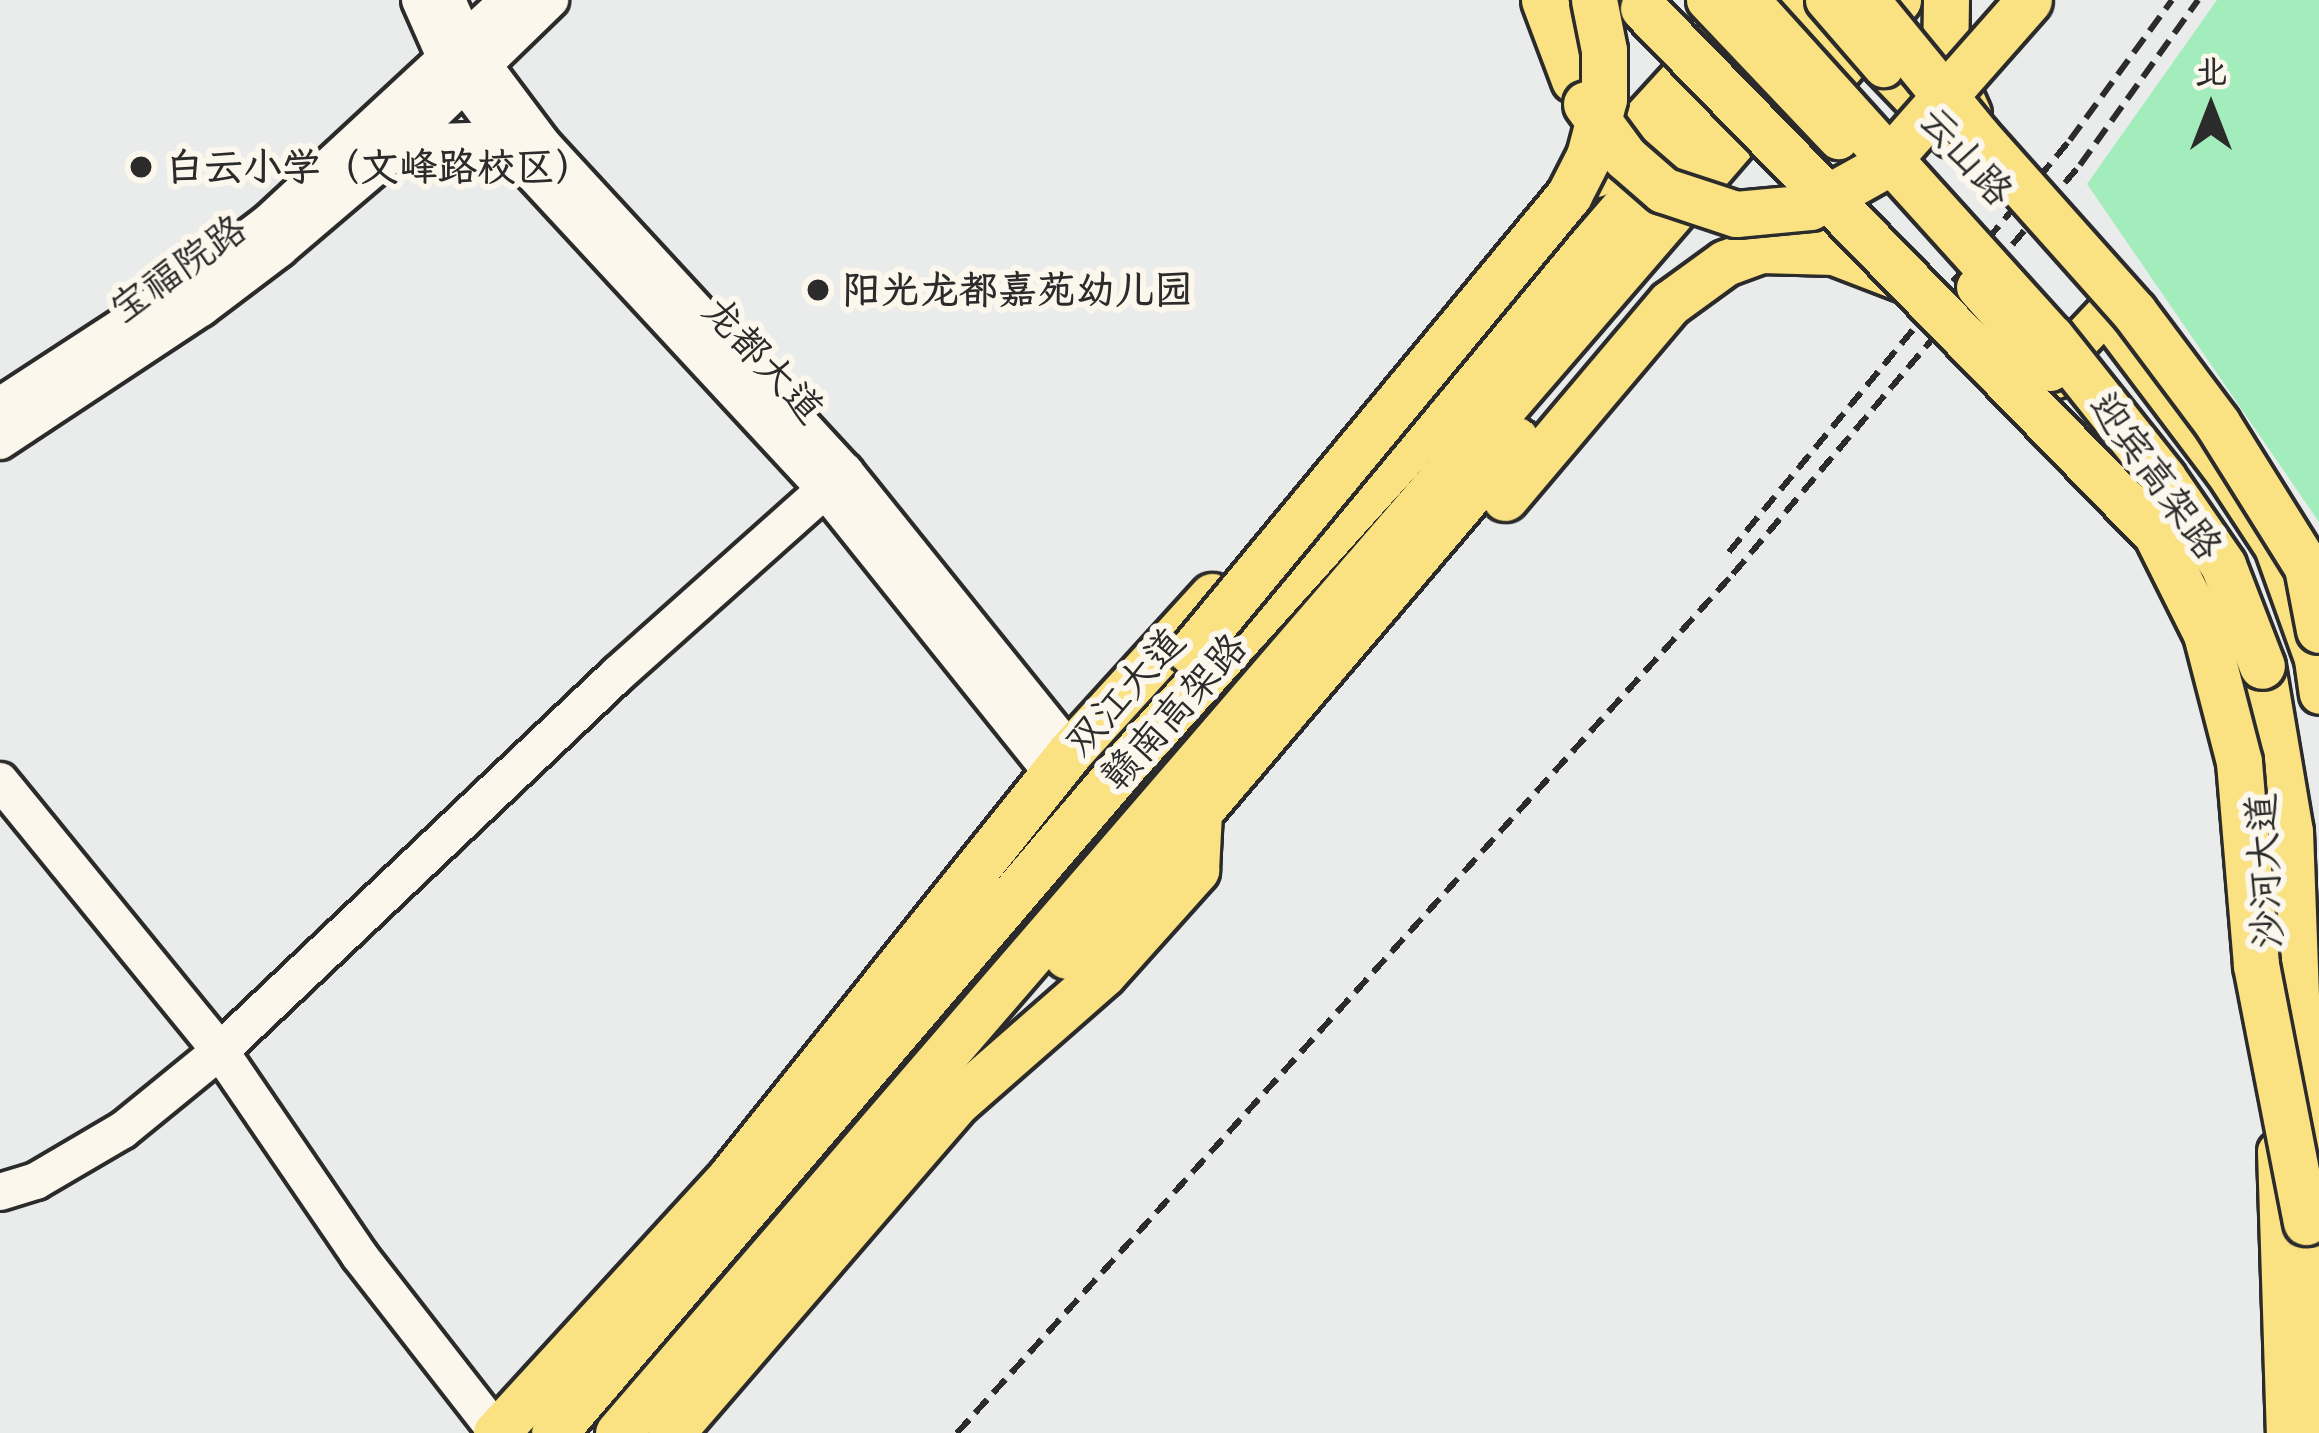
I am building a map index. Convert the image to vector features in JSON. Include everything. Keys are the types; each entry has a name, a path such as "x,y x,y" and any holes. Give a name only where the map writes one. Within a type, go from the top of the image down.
{"highway":[{"path":"1544,0 1591,114 1625,157 1663,190 1736,214 1810,207 1882,167 2030,0"},
{"path":"1128,761 1191,652 1569,195 1589,156 1604,99 1604,50 1594,0"},
{"path":"1639,0 2156,533 2206,634 2240,762 2256,964 2306,1222"},
{"name":"迎宾高架路","path":"1774,0 2182,458 2241,556 2289,664 2304,737 2319,925"},
{"name":"赣南高架路","path":"554,1433 1128,761 1589,248 1803,0"},
{"name":"赣南高架路","path":"618,1433 1855,0"},
{"path":"1866,0 1971,144 2134,312 2217,423 2307,567 2319,630"},
{"path":"939,1060 1067,956 1199,812 1898,0"},
{"path":"1946,0 1945,62 1971,144"},
{"name":"迎宾高架路","path":"1727,8 2051,337 2163,478 2223,565 2262,666 2279,744 2290,831 2312,1433"},
{"name":"双江大道","path":"496,1433 732,1175 1062,763 1727,8"},
{"path":"1199,812 1301,738 1670,303 1696,280 1760,250 1792,249 1834,252 1907,280"},
{"path":"671,1433 958,1100 1103,974 1196,870 1199,812"}],"main road":[{"name":"龙都大道","path":"420,0 464,61 526,166 835,480"},
{"name":"龙都大道","path":"447,0 464,61 835,480 1062,763"},
{"name":"宝福院路","path":"0,441 201,308 393,152 508,0"},
{"name":"宝福院路","path":"0,406 193,280 464,61 550,0"},
{"name":"云山路","path":"1825,0 1883,68 1971,144 2105,314"},
{"name":"云山路","path":"1727,8 1838,139 1905,206 2050,371"},
{"path":"393,152 476,141 526,166"},
{"path":"2050,371 2105,314 2225,472 2274,548 2314,659 2319,694"},
{"name":"沙河大道","path":"2050,371 2169,514 2228,621 2248,708 2262,787 2286,1433"},
{"path":"0,1192 36,1181 124,1130 220,1051 617,674 835,480"},
{"path":"0,781 220,1051 359,1256 496,1433"}],"green space":[{"path":"2217,0 2319,0 2319,522 2087,184"}],"railway":[{"path":"1729,552 2070,140 2172,0"},
{"path":"957,1433 1733,574 2080,165 2198,0"}],"place":[{"name":"白云小学（文峰路校区）","path":"141,167"},
{"name":"阳光龙都嘉苑幼儿园","path":"818,290"}]}
